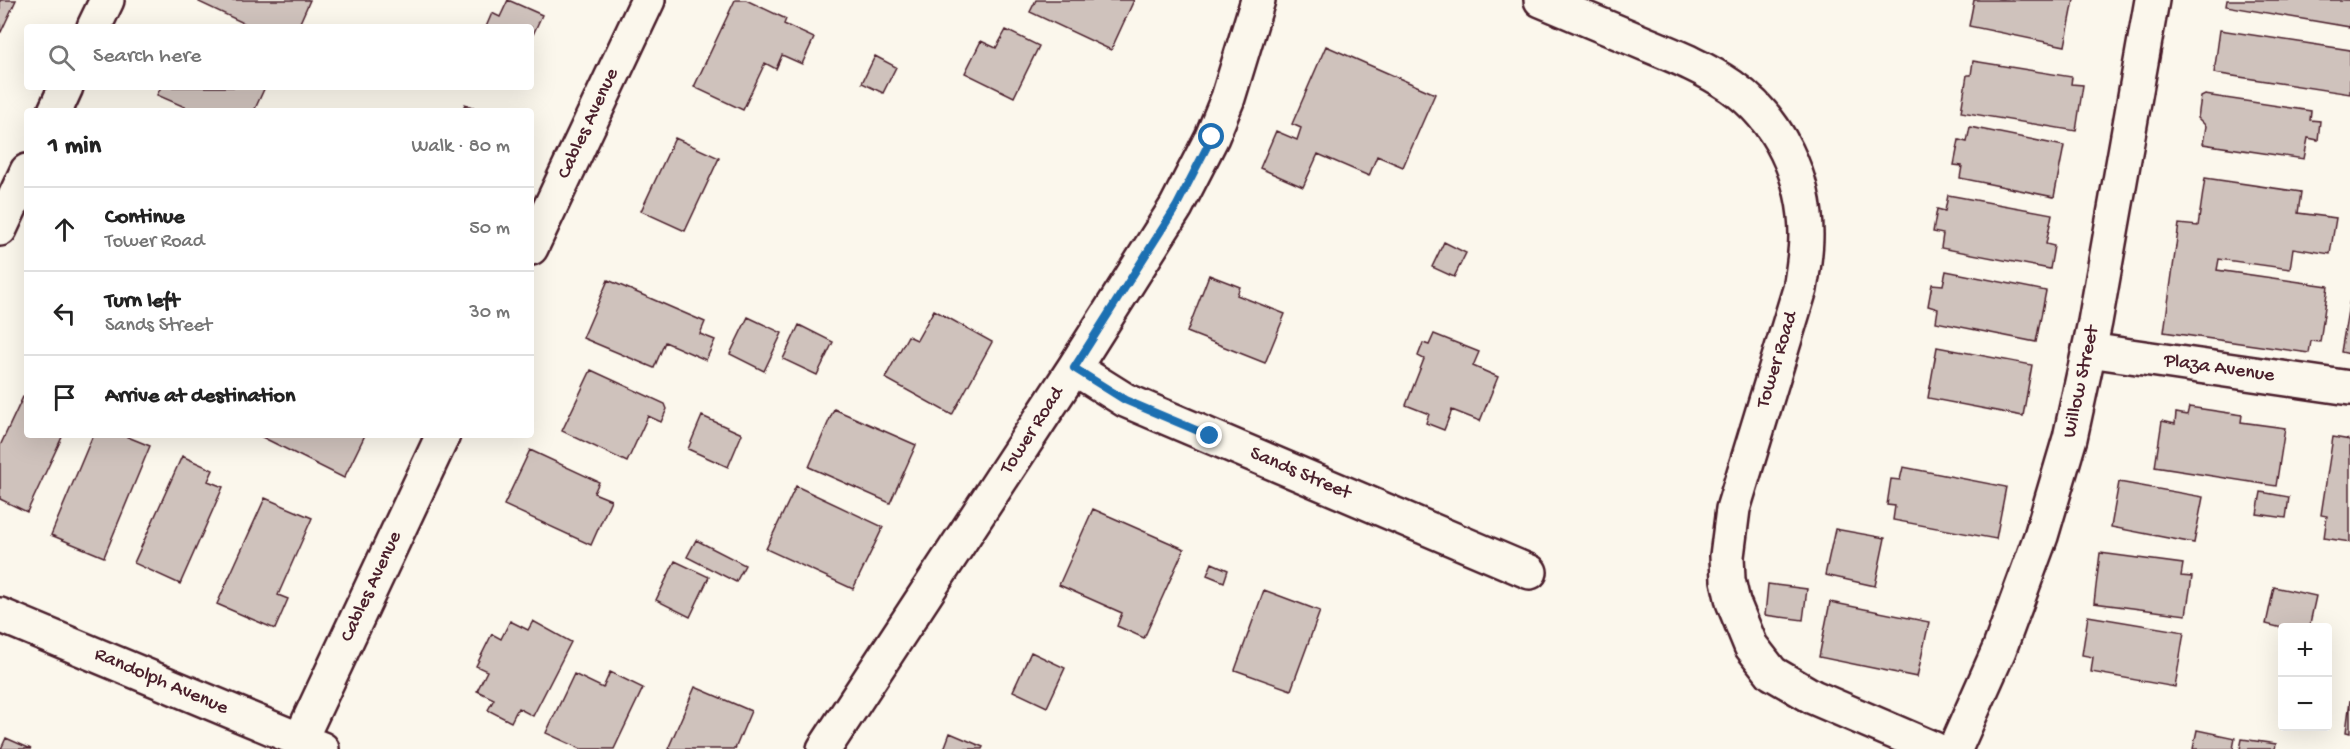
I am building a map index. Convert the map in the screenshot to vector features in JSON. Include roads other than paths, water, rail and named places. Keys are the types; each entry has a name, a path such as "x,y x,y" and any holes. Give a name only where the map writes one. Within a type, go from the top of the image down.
{"street":[{"path":"95,24 107,0"},
{"name":"Cables Avenue","path":"534,242 648,0"},
{"name":"Tower Road","path":"824,749 1156,240 1193,176 1228,99 1258,0"},
{"name":"Tower Road","path":"1541,0 1682,59 1732,87 1765,118 1793,164 1802,190 1806,251 1794,310 1733,509 1727,556 1728,580 1733,602 1750,646 1772,673 1813,697 1934,749"},
{"name":"Willow Street","path":"1955,749 1999,650 2041,536 2070,438 2089,350 2152,0"},
{"path":"56,108 65,90"},
{"path":"0,229 24,177"},
{"name":"Plaza Avenue","path":"2089,350 2350,388"},
{"name":"Sands Street","path":"1074,368 1125,400 1530,572"},
{"name":"Cables Avenue","path":"311,744 442,438"},
{"name":"Randolph Avenue","path":"0,615 311,744"}]}
